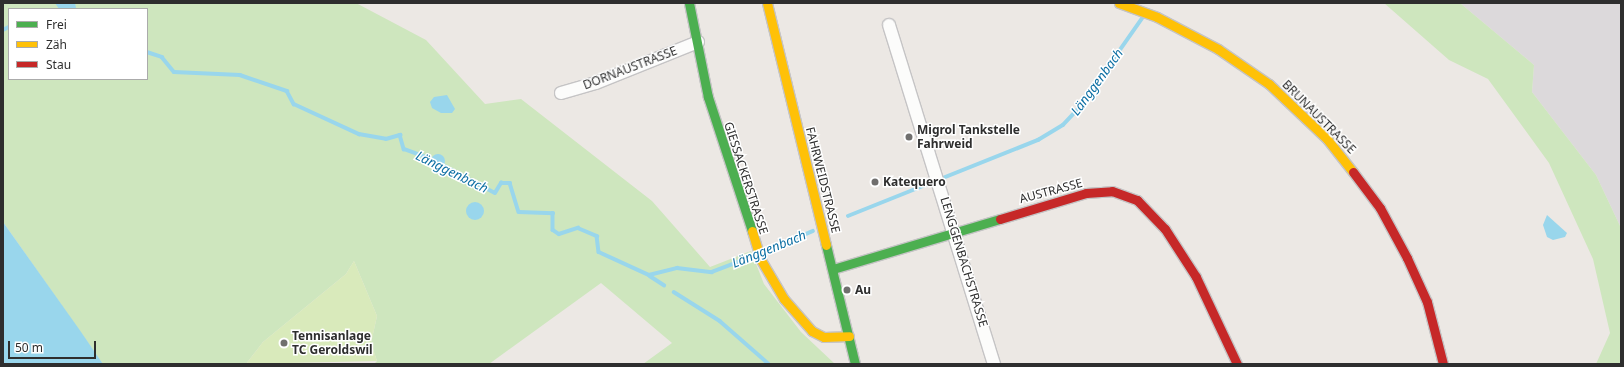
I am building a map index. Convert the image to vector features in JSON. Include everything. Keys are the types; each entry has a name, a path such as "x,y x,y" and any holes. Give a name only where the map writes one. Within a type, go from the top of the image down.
{"street":[{"name":"GIESSACKERSTRASSE","path":"689,3 708,97 760,258 784,299 812,331 824,337 849,336"},
{"name":"FAHRWEIDSTRASSE","path":"767,3 855,364"},
{"name":"BRUNAUSTRASSE","path":"1119,3 1157,17 1218,49 1269,84 1354,169 1380,208 1407,258 1427,302 1443,364"},
{"name":"LENGGENBACHSTRASSE","path":"889,25 918,124 924,128 938,173 954,232 994,364"},
{"name":"DORNAUSTRASSE","path":"561,93 596,83 698,42"},
{"name":"AUSTRASSE","path":"833,269 1086,193 1127,195 1145,207 1180,249 1237,364"}],"shaded area":[{"path":"1460,3 1621,3 1621,228 1596,175 1532,92 1534,65"}],"green space":[{"path":"3,3 356,3 426,40 485,104 521,99 652,201 710,267 751,251 764,284 801,332 835,364 643,364 672,343 601,283 489,364 374,364 377,361 371,343 377,316 354,261 346,274 263,342 246,364 103,364 3,222"},
{"path":"1384,3 1460,3 1534,65 1532,92 1596,175 1621,228 1621,364 1596,364 1610,333 1593,259 1549,163 1488,79 1449,60"},
{"path":"354,261 377,316 371,343 377,361 246,364 263,342 346,274"}],"water":[{"path":"55,3 75,3 76,8 58,8"},
{"path":"447,95 455,109 452,113 441,113 432,108 430,102 434,97"},
{"path":"435,154 441,154 445,158 445,164 441,168 435,168 431,164 431,158"},
{"path":"475,202 481,205 484,211 481,217 475,220 469,217 466,211 469,205"},
{"path":"1547,215 1567,233 1565,237 1553,240 1547,237 1543,225"},
{"path":"3,222 79,329 103,364 3,364"}],"waterway":[{"name":"Länggenbach","path":"848,216 1038,140 1063,125 1080,107 1143,17"},
{"name":"Länggenbach","path":"3,30 8,28"},
{"name":"Länggenbach","path":"148,52 162,57 174,72 240,75 287,91 294,104 359,134 386,139 400,135 404,149 434,160"},
{"name":"Länggenbach","path":"441,164 495,193 501,183 510,183 519,212 553,213 553,230 559,234 578,228 597,236 599,252 649,275 677,268 712,272 754,256"},
{"name":"Länggenbach","path":"764,252 813,231"},
{"path":"650,276 664,285"},
{"path":"674,292 720,321 769,364"}],"traffic: fast":[{"path":"689,3 708,97 752,231"},
{"path":"833,269 1000,219"},
{"path":"826,245 855,364"}],"traffic: slow":[{"path":"767,3 826,245"},
{"path":"1119,3 1157,17 1218,49 1269,84 1327,139 1353,172"},
{"path":"752,231 761,260 784,299 812,331 824,337 849,336"}],"traffic: jam":[{"path":"1353,172 1380,208 1407,258 1427,302 1443,364"},
{"path":"1000,219 1086,193 1112,191 1137,200 1165,229 1196,277 1237,364"}],"place":[{"name":"Migrol Tankstelle Fahrweid","path":"909,137"},
{"name":"Katequero","path":"875,182"},
{"name":"Au","path":"847,290"},
{"name":"Tennisanlage TC Geroldswil","path":"284,343"}]}
